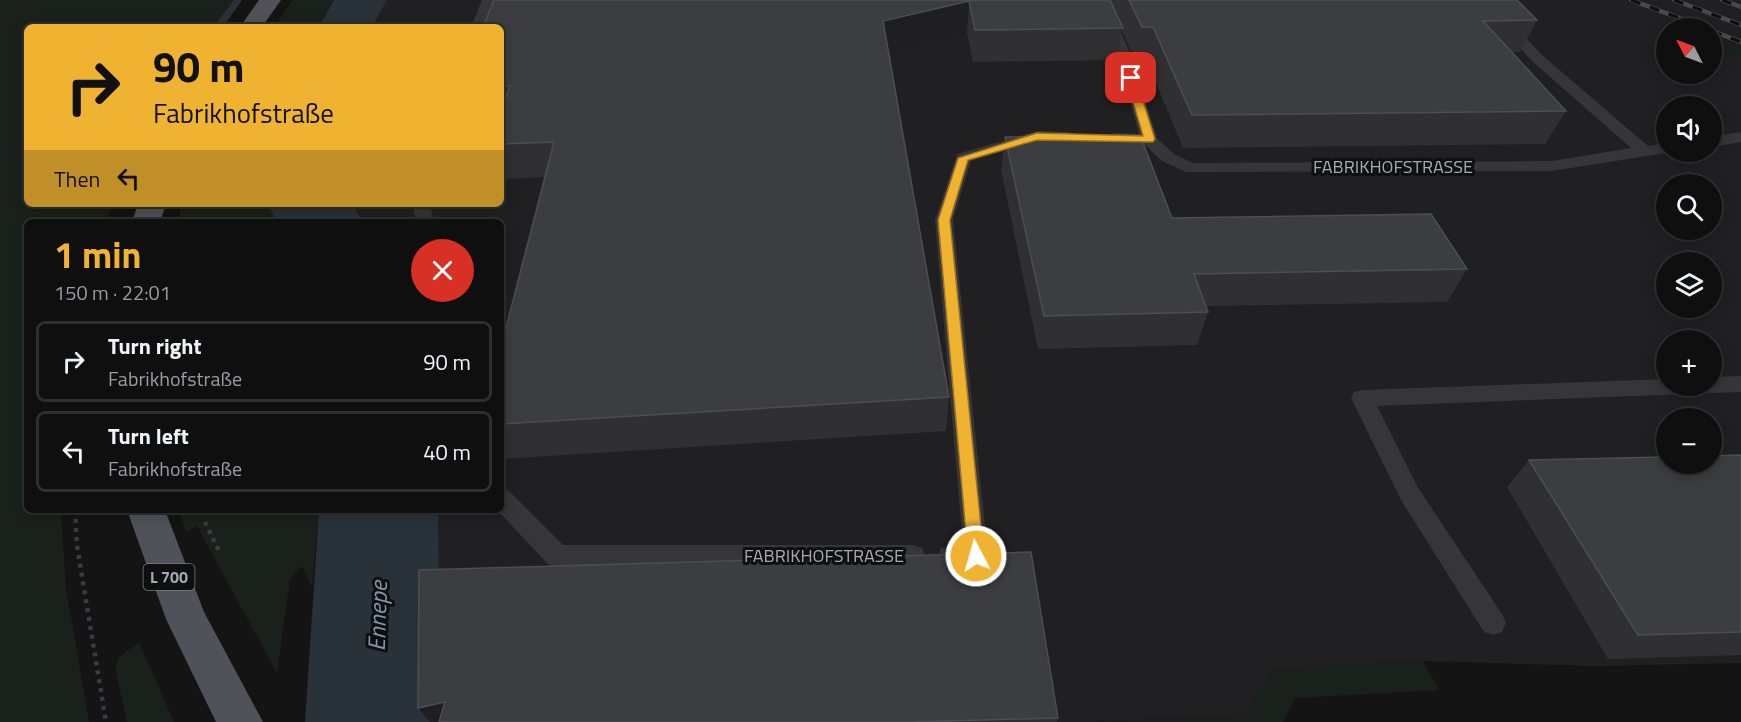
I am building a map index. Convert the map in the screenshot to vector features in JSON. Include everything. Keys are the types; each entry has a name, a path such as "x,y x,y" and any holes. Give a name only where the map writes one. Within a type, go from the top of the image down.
{"main road":[{"path":"253,24 270,0"},
{"name":"L 700","path":"148,513 163,565 198,642 242,722"}],"lane":[{"path":"479,24 489,0"},
{"name":"FABRIKHOFSTRASSE","path":"1100,0 1125,58 1149,139 1160,153 1174,163 1192,168 1552,166 1656,150"},
{"path":"1482,0 1537,58 1645,152"},
{"name":"FABRIKHOFSTRASSE","path":"504,501 557,556 976,556 944,220 963,158 1037,136 1149,139"},
{"path":"1722,140 1741,137"},
{"path":"1722,385 1741,384"},
{"path":"1493,622 1409,493 1362,398 1656,388"}],"path":[{"path":"75,513 77,546 106,722"},
{"path":"205,522 220,553"}],"shaded area":[{"path":"0,0 235,0 217,24 24,24 24,207 112,207 106,219 24,219 24,513 61,513 66,588 89,722 0,722"},
{"path":"293,0 334,0 321,24 276,24"},
{"path":"387,0 1741,0 1741,46 1722,38 1722,18 1656,18 1656,84 1722,84 1722,49 1741,56 1741,663 1598,666 1423,661 1274,669 1245,715 1095,722 441,722 438,513 504,513 504,219 362,219 354,207 504,207 504,24 373,23"},
{"path":"1722,38 1741,46 1741,56 1722,49"},
{"path":"181,207 269,207 275,219 179,219"},
{"path":"180,513 319,513 312,587 302,566 290,579 277,673 197,526 186,532"},
{"path":"139,642 174,722 127,722 115,669 119,657"},
{"path":"1423,661 1439,690 1295,698 1283,722 1095,722 1245,715 1274,669"}],"water":[{"path":"334,0 387,0 374,23 380,24 321,24"},
{"path":"269,207 354,207 362,219 275,219"},
{"name":"Ennepe","path":"319,513 438,513 441,722 305,722"}],"building":[{"path":"494,0 1110,0 1123,28 975,30 969,1 883,21 949,397 504,424 504,335 554,142 504,144 504,104 510,86 504,87 504,24 484,24"},
{"path":"1129,0 1517,0 1537,20 1483,21 1566,111 1192,115 1153,27 1142,27"},
{"path":"1140,135 1172,218 1431,214 1467,269 1194,274 1208,312 1044,316 1005,137"},
{"path":"1741,455 1741,632 1638,635 1529,460 1656,457 1656,474 1722,474 1722,456"},
{"path":"1031,552 1058,718 909,722 439,722 445,702 418,708 419,570"}],"waterway":[{"path":"220,24 238,0"}],"railway":[{"path":"1631,0 1679,18"},
{"path":"1674,0 1741,25"},
{"path":"1722,0 1741,7"},
{"path":"1722,35 1741,42"}],"route":[{"path":"976,556 944,220 963,158 1037,136 1149,139 1131,78"}]}
